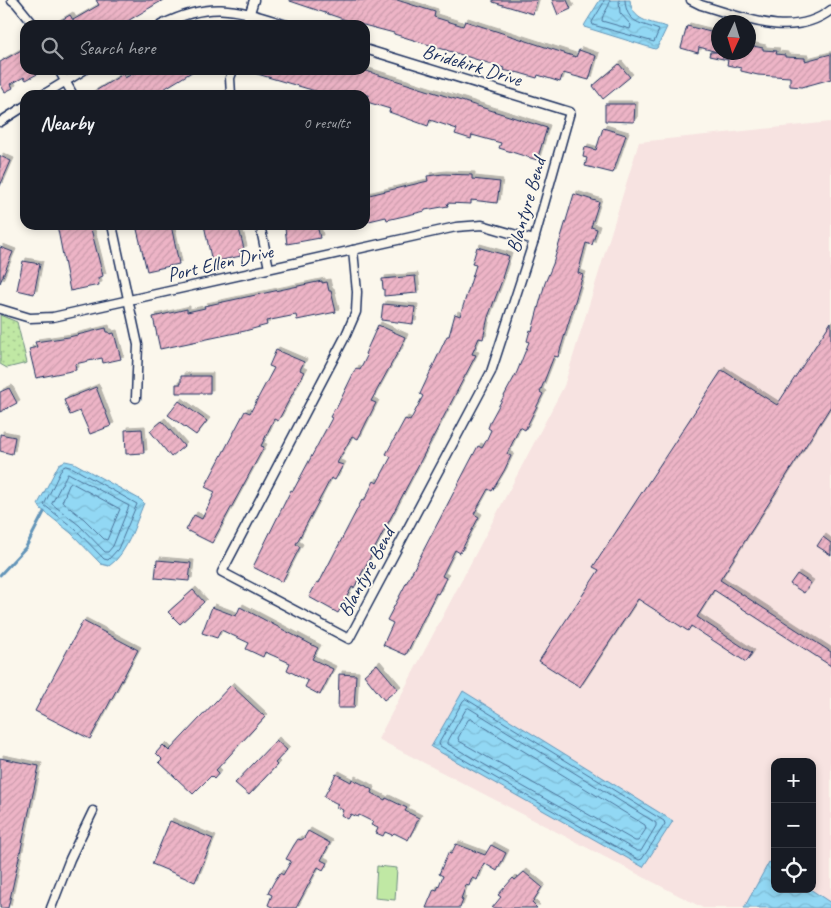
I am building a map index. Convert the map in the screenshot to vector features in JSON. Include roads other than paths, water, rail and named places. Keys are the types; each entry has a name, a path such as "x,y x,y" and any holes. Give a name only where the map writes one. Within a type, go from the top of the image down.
{"street":[{"path":"12,0 30,20"},
{"path":"248,20 254,0"},
{"path":"692,0 700,5 765,24 801,25 825,15 831,10"},
{"path":"170,20 213,6 226,7 272,20"},
{"name":"Bridekirk Drive","path":"370,51 570,112"},
{"path":"62,75 70,90"},
{"path":"51,90 75,75"},
{"path":"231,75 231,90"},
{"path":"0,122 20,109"},
{"name":"Blantyre Bend","path":"353,250 357,292 356,312 346,335 222,572 349,639 491,372 534,240 570,112"},
{"name":"Port Ellen Drive","path":"0,309 30,318 53,317 456,227 482,225 534,240"},
{"path":"113,230 138,344 136,398"},
{"path":"261,230 269,268"},
{"path":"51,908 70,859 93,811"}],"water":[{"path":"600,0 630,0 634,12 643,20 667,27 657,48 655,49 584,27"},
{"path":"65,461 74,463 144,503 126,546 109,566 101,564 71,533 41,509 38,504 59,464"},
{"path":"463,691 673,821 643,867 431,747"},
{"path":"769,862 771,863 771,893 816,893 831,903 831,908 744,908"}],"waterway":[{"path":"0,575 26,547 44,512"}]}
